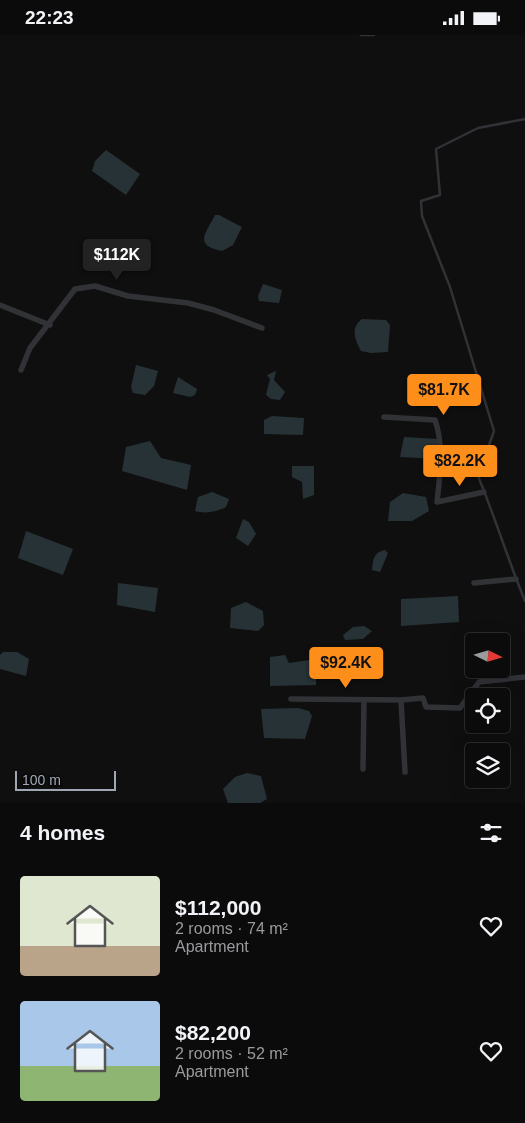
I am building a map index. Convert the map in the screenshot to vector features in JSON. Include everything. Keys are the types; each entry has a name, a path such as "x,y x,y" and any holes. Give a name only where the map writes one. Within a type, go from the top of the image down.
{"street":[{"path":"21,370 30,348 50,325 60,306 75,289 95,286 128,296 188,303 214,310 262,328"},
{"path":"0,305 50,325"},
{"path":"384,417 435,420 439,432 440,476 437,502 484,492"},
{"path":"474,583 516,579"},
{"path":"291,699 401,700 422,698 426,707 460,708 479,682 525,677"},
{"path":"363,769 364,700"},
{"path":"401,700 405,772"}],"lane":[{"path":"361,35 374,35"},
{"path":"525,119 478,128 436,149 440,195 422,201 422,216 450,287 494,431 478,476 525,601"}],"shaded area":[{"path":"106,150 140,174 126,195 92,171 95,161"},
{"path":"215,215 219,215 242,227 233,245 222,251 207,245 204,241 206,232"},
{"path":"263,284 282,290 279,303 259,301 258,296"},
{"path":"362,319 386,320 390,325 388,352 371,353 361,351 357,343 355,330"},
{"path":"136,365 158,371 154,386 145,395 133,393 131,387"},
{"path":"276,371 274,380 285,392 280,400 271,399 266,395 270,379 267,375"},
{"path":"178,377 197,389 195,395 190,397 173,393"},
{"path":"272,416 304,418 303,435 264,434 264,420"},
{"path":"404,437 439,439 439,459 400,457"},
{"path":"150,441 161,458 191,465 187,490 122,471 126,447"},
{"path":"292,466 314,466 314,495 303,499 302,482 292,477"},
{"path":"212,492 229,499 226,507 211,512 195,511 198,497"},
{"path":"403,493 426,497 429,511 412,521 388,521 390,502"},
{"path":"243,519 249,522 256,534 248,546 236,538"},
{"path":"26,531 73,549 63,575 18,558"},
{"path":"385,550 388,553 380,572 372,570 378,552"},
{"path":"118,583 158,588 155,612 117,605"},
{"path":"458,596 459,622 401,626 401,599"},
{"path":"246,602 263,611 264,625 258,631 230,628 231,608"},
{"path":"364,626 372,631 363,639 345,640 343,635 353,627"},
{"path":"3,652 17,652 29,659 26,676 0,669 0,655"},
{"path":"285,655 289,663 316,659 316,685 270,686 270,657"},
{"path":"298,708 309,711 312,716 305,739 264,738 261,709"},
{"path":"247,773 261,776 267,799 260,803 228,803 223,789 235,777"}]}
